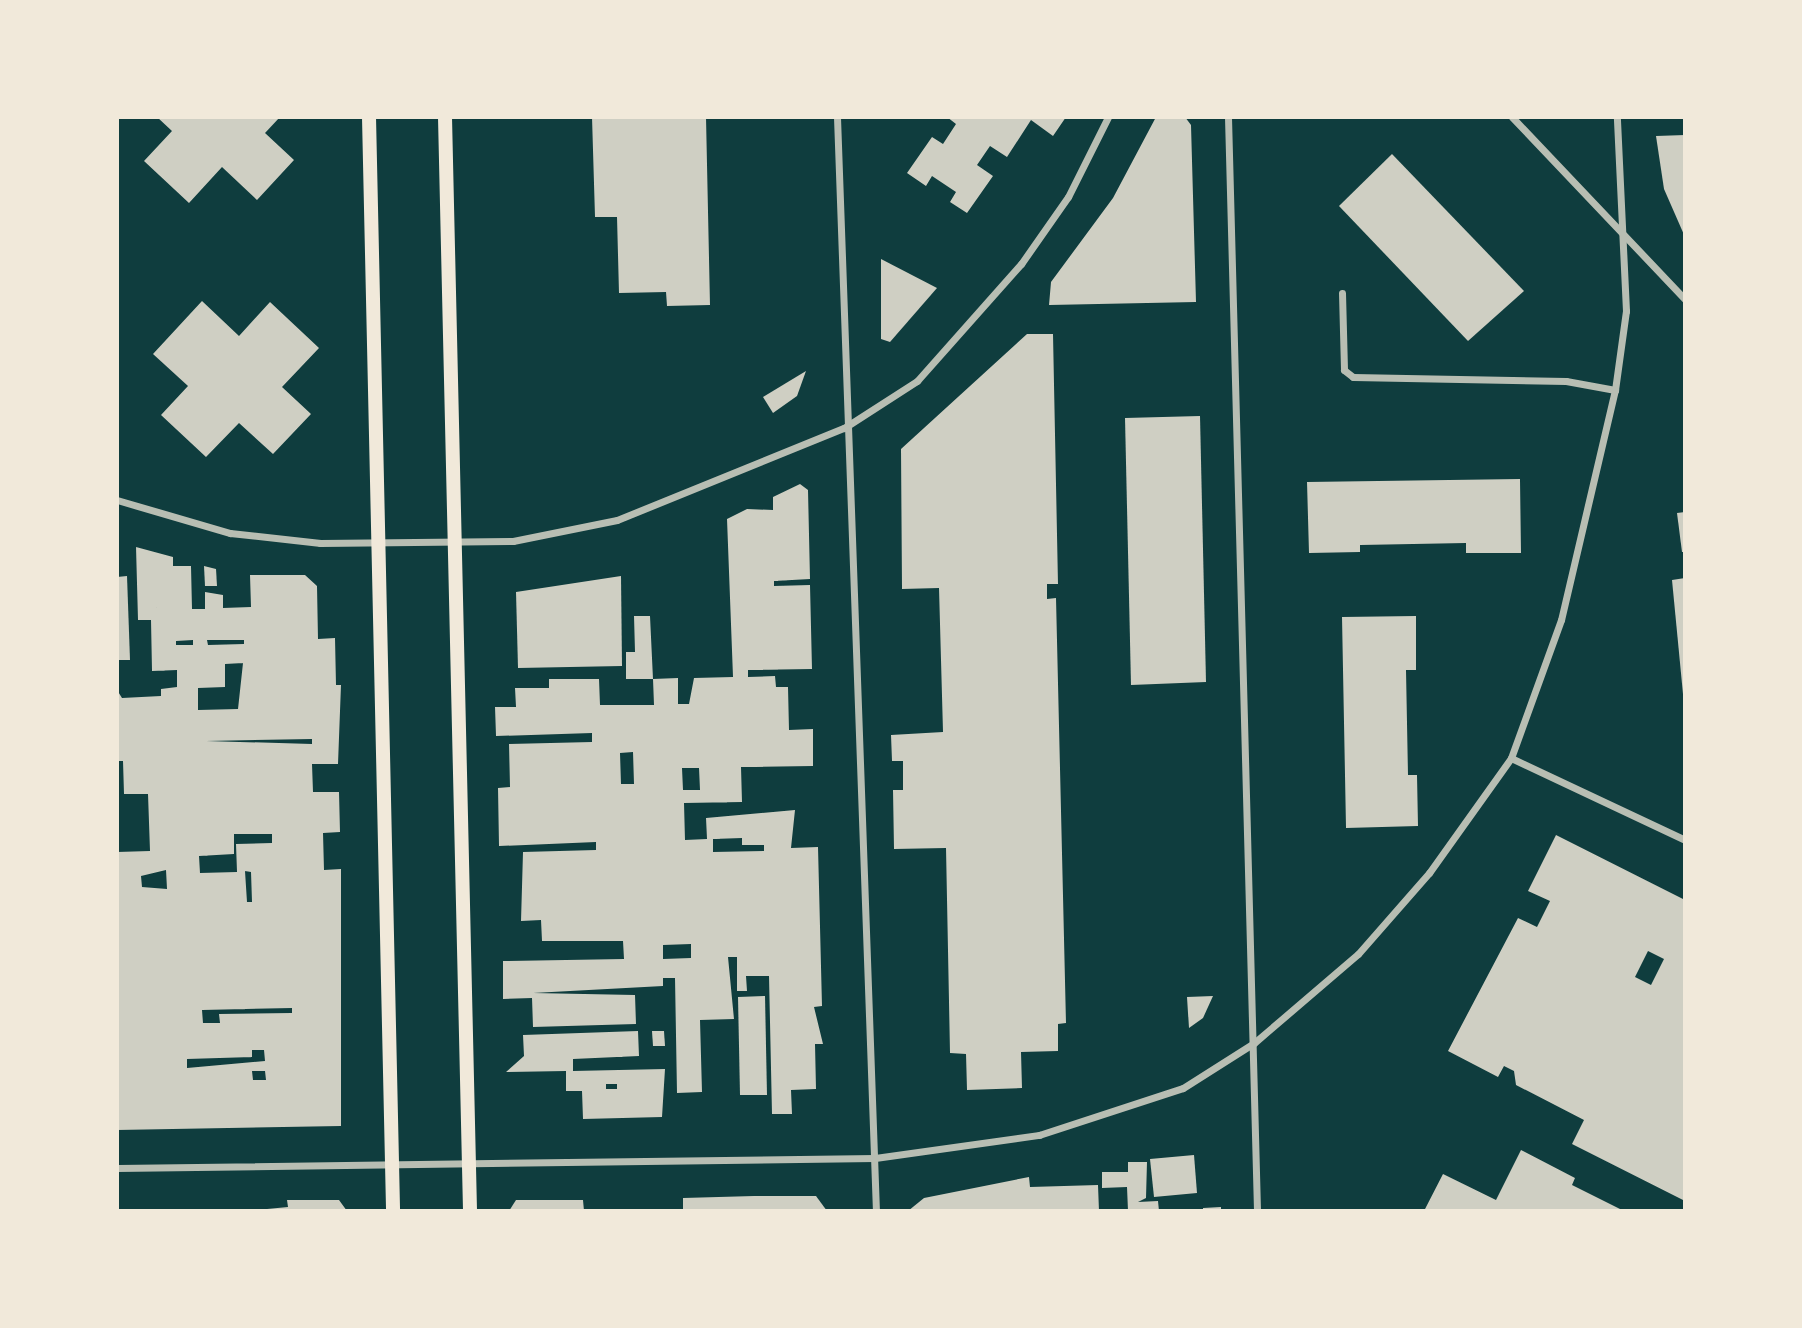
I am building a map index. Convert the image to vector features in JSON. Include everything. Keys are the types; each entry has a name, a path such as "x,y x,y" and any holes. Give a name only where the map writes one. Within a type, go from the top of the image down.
{"main road":[{"path":"369,117 393,1211"},
{"path":"445,117 457,544 470,1211"}],"street":[{"path":"837,117 844,428 876,1211"},
{"path":"117,500 230,533 378,544 513,541 617,520 844,428 917,381 1021,264 1068,197 1108,117"},
{"path":"1228,117 1257,1211"},
{"path":"1512,117 1685,299"},
{"path":"117,1168 469,1160 875,1158 1039,1135 1183,1088 1254,1044 1358,954 1429,873 1511,758 1561,620 1615,390 1626,310 1626,237 1617,117"},
{"path":"1342,293 1344,370 1353,377 1566,381 1615,390"},
{"path":"1511,758 1685,840"}],"building":[{"path":"157,117 280,117 265,133 294,160 257,200 222,167 189,203 144,161 172,131"},
{"path":"592,117 706,117 710,305 667,306 666,292 619,293 617,217 595,217"},
{"path":"947,117 1066,117 1053,136 1031,120 1007,157 990,146 977,165 993,176 967,213 950,202 956,192 932,176 926,186 907,173 932,137 943,144 956,124"},
{"path":"1156,117 1185,117 1191,125 1196,302 1049,305 1051,282 1113,198"},
{"path":"1685,135 1685,237 1664,189 1656,136"},
{"path":"1392,154 1524,291 1468,341 1339,206"},
{"path":"881,259 937,288 890,342 881,339"},
{"path":"202,301 239,336 270,302 319,348 282,387 311,414 273,454 239,423 206,457 161,415 188,386 153,354"},
{"path":"1027,334 1053,334 1058,584 1047,584 1047,599 1056,598 1066,1023 1058,1024 1058,1051 1021,1052 1022,1088 967,1090 966,1054 950,1053 946,848 894,849 893,790 903,790 903,761 892,761 891,735 943,732 939,588 902,589 901,449"},
{"path":"806,371 797,396 773,413 763,397"},
{"path":"1200,416 1206,682 1131,685 1125,418"},
{"path":"1520,479 1521,553 1466,553 1466,543 1360,545 1360,552 1309,553 1307,482"},
{"path":"800,484 808,490 810,579 774,581 774,586 810,585 812,669 748,670 748,677 775,676 776,687 788,687 789,730 813,729 813,766 741,767 742,802 684,803 685,840 707,839 706,818 795,810 791,848 818,847 822,1006 814,1007 823,1044 815,1044 816,1089 791,1090 792,1114 772,1114 769,976 746,976 747,991 737,991 737,957 728,957 734,1019 700,1020 702,1092 677,1093 675,978 663,978 663,986 533,993 635,995 636,1024 533,1027 532,998 503,999 503,961 624,959 623,941 542,941 541,920 521,921 523,852 596,850 596,842 499,846 498,788 510,787 509,744 592,742 592,733 496,736 495,707 516,707 515,688 549,688 549,679 599,679 600,705 654,705 653,679 678,678 678,704 689,704 694,678 733,677 727,519 747,509 773,510 773,497","holes":["633,752 634,784 621,784 620,753","682,768 699,768 700,790 683,790","742,838 742,845 764,845 764,851 713,852 713,839","691,944 691,958 663,959 663,945"]},
{"path":"1685,512 1685,552 1682,552 1677,513"},
{"path":"136,547 173,557 173,566 191,566 192,609 205,609 205,592 223,595 223,608 251,607 250,575 305,575 317,586 318,639 335,638 336,685 341,685 338,764 312,764 313,792 339,792 340,832 323,833 324,870 341,869 341,1126 117,1130 117,852 150,851 148,794 124,794 123,761 117,761 117,690 122,698 161,696 161,689 177,687 177,670 152,671 151,620 138,620","holes":["193,640 193,645 176,645 176,641","207,640 244,640 244,644 208,645","243,663 238,709 198,710 198,688 225,687 225,664","312,739 312,744 206,741","234,834 272,834 272,843 236,844 237,872 200,873 199,856 234,854","166,870 167,889 142,887 141,876","245,871 251,872 252,902 247,902","292,1008 292,1013 219,1014 220,1023 203,1023 202,1010","252,1050 264,1050 265,1061 187,1068 187,1059 252,1057","252,1071 265,1071 266,1080 253,1080"]},
{"path":"204,566 216,569 217,586 205,586"},
{"path":"127,576 130,660 117,660 117,577"},
{"path":"621,576 622,666 518,668 516,592"},
{"path":"1685,578 1685,694 1683,694 1672,580"},
{"path":"634,616 650,616 653,679 626,679 626,652 635,652"},
{"path":"1416,616 1416,670 1406,670 1408,775 1417,775 1418,826 1346,828 1342,617"},
{"path":"1556,835 1685,900 1685,1201 1572,1144 1584,1120 1516,1085 1514,1071 1504,1066 1498,1077 1448,1051 1518,918 1537,927 1550,901 1528,891","holes":["1648,951 1664,959 1651,985 1635,977"]},
{"path":"765,996 767,1095 740,1095 738,997"},
{"path":"1213,996 1203,1018 1189,1028 1187,997"},
{"path":"638,1031 639,1056 573,1059 573,1071 665,1069 662,1117 583,1119 582,1091 566,1091 566,1071 506,1072 524,1056 523,1035","holes":["606,1084 617,1084 617,1089 606,1089"]},
{"path":"652,1031 664,1031 665,1046 653,1046"},
{"path":"1521,1150 1575,1178 1572,1185 1624,1211 1424,1211 1443,1174 1496,1200"},
{"path":"1194,1155 1197,1193 1154,1197 1150,1159"},
{"path":"1128,1162 1147,1162 1146,1198 1138,1202 1158,1201 1159,1211 1128,1211 1127,1187 1102,1188 1102,1172 1128,1172"},
{"path":"1029,1177 1030,1187 1098,1185 1099,1211 908,1211 924,1198"},
{"path":"816,1196 827,1211 683,1211 683,1198"},
{"path":"287,1200 339,1200 347,1211 245,1211 288,1207"},
{"path":"516,1200 583,1200 584,1211 509,1211"},
{"path":"1221,1207 1221,1211 1203,1211 1203,1208"}]}
